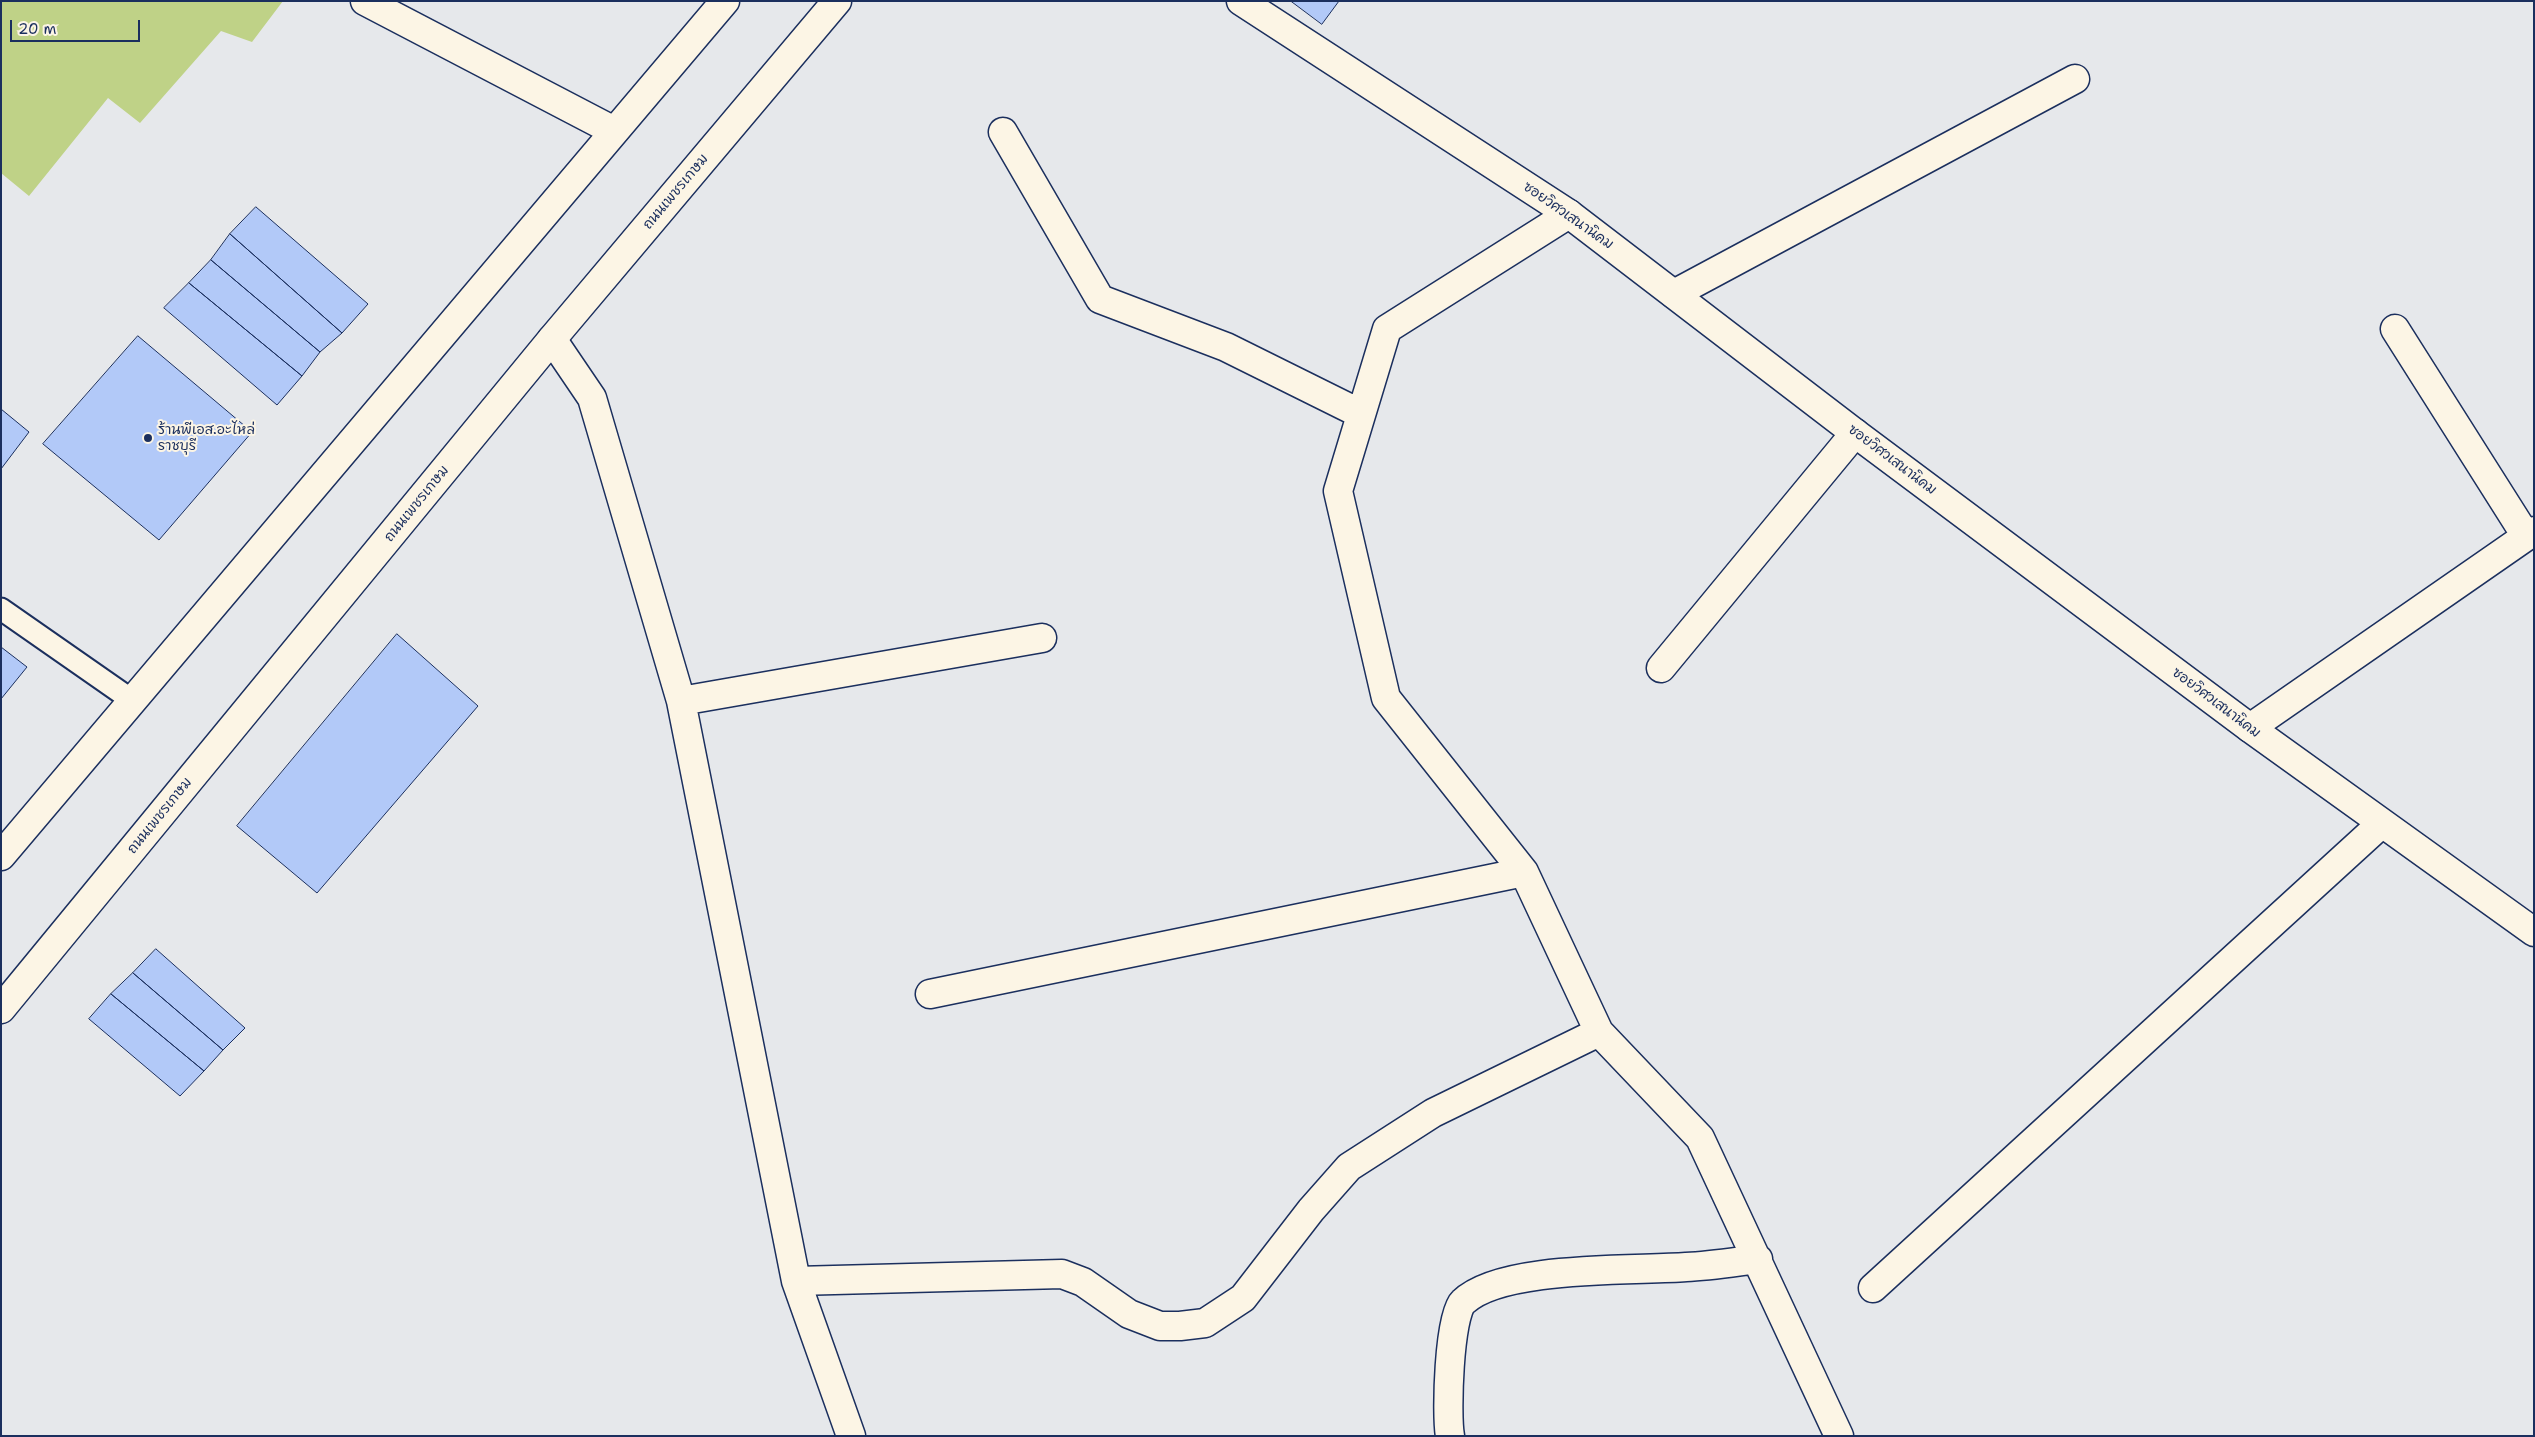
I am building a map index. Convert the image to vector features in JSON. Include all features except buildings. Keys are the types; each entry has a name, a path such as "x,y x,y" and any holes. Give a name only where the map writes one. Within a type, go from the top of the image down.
{"street":[{"path":"365,1 614,132"},
{"path":"1,856 724,1"},
{"name":"ถนนเพชรเกษม","path":"1,1009 552,339 837,1"},
{"name":"ซอยวิศวเสนานิคม","path":"1241,1 1568,214 1856,433 2250,728 2381,824 2534,932"},
{"path":"1674,294 2075,79"},
{"path":"1003,132 1100,299 1226,347 1361,414"},
{"path":"1568,214 1387,329 1338,491 1386,698 1524,872 1599,1032 1700,1138 1839,1436"},
{"path":"2250,728 2530,534 2395,329"},
{"path":"552,339 592,398 681,701 796,1281 851,1436"},
{"path":"1661,668 1856,433"},
{"path":"681,701 1042,638"},
{"path":"1873,1288 2381,824"},
{"path":"930,994 1524,872"},
{"path":"796,1281 1062,1274 1083,1282 1128,1314 1160,1326 1205,1323 1242,1298 1311,1210 1349,1167 1433,1113 1599,1032"},
{"path":"1450,1436 1449,1393 1454,1320 1462,1302 1484,1288 1516,1279 1553,1274 1688,1267 1758,1259"}],"lane":[{"path":"1,609 133,700"}],"green space":[{"path":"1,1 283,1 252,42 221,31 140,123 108,98 29,196 1,173"}],"place":[{"name":"ร้านพีเอส.อะไหล่ ราชบุรี","path":"148,438"}]}
